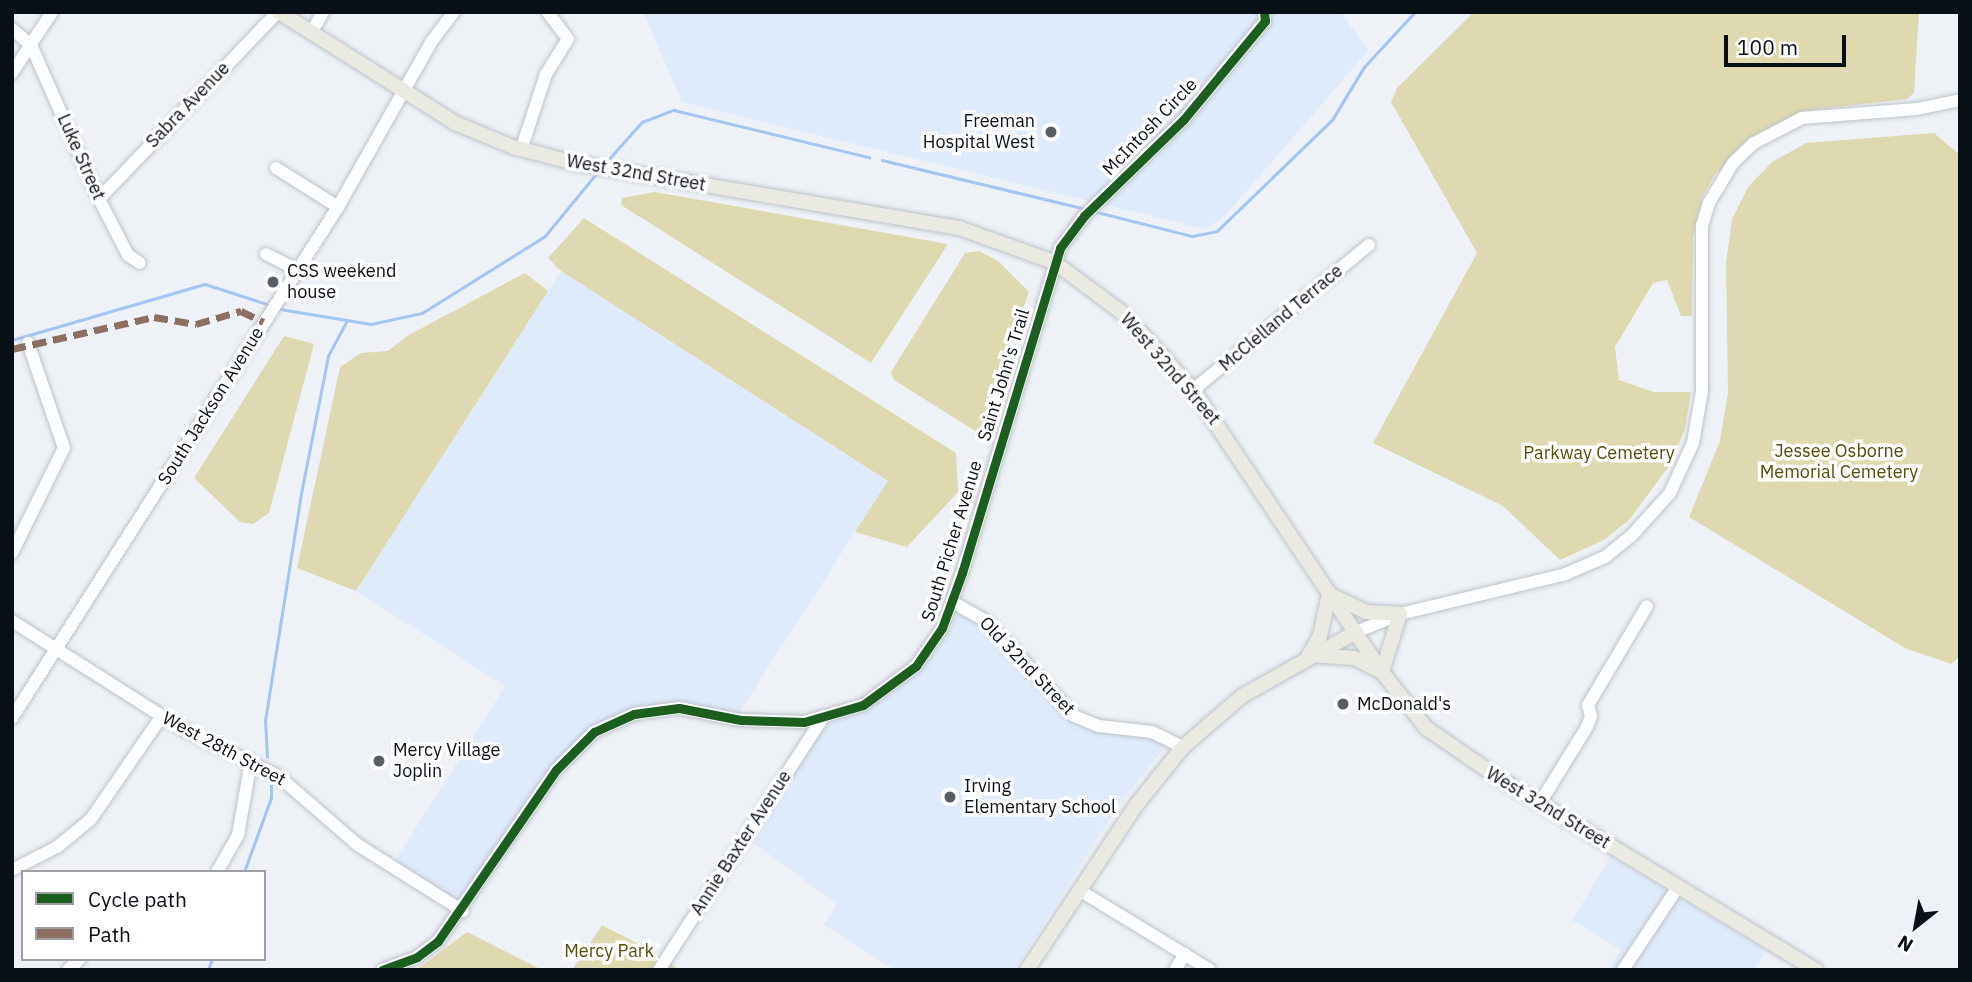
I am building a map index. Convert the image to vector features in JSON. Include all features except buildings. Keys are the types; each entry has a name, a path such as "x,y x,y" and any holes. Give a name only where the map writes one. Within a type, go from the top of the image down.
{"main road":[{"name":"West 32nd Street","path":"278,12 455,123 521,150 575,163 960,228 1054,262 1125,314 1193,390 1258,481 1382,672 1426,728 1540,803 1816,970"},
{"path":"1329,594 1366,612 1400,614 1382,672 1354,657 1309,655 1320,636 1329,594"},
{"path":"1027,970 1137,804 1183,747 1242,696 1309,655 1356,632"}],"street":[{"path":"12,73 52,12"},
{"name":"Sabra Avenue","path":"99,198 278,12"},
{"path":"311,33 323,12"},
{"path":"403,91 454,12"},
{"path":"521,150 546,74 568,39 548,12"},
{"name":"McIntosh Circle","path":"1054,262 1073,227 1184,119 1265,21 1264,12"},
{"path":"12,29 31,44"},
{"name":"Luke Street","path":"31,44 99,198 128,255 140,263"},
{"name":"South Jackson Avenue","path":"12,718 338,207 403,91"},
{"path":"1356,632 1400,614 1574,571 1605,556 1658,510 1693,443 1702,391 1702,226 1720,180 1754,143 1802,118 1917,109 1960,100"},
{"path":"276,168 338,207"},
{"name":"McClelland Terrace","path":"1193,390 1368,245"},
{"path":"266,254 298,270"},
{"name":"South Picher Avenue","path":"382,970 416,957 438,941 463,911 556,770 594,732 634,715 679,708 741,720 804,722 863,705 909,673 935,642 952,602 1054,262"},
{"path":"12,553 64,448 29,343"},
{"name":"Old 32nd Street","path":"952,602 988,622 1052,696 1078,718 1152,732 1183,747"},
{"path":"1540,803 1587,727 1591,716 1588,705 1647,606"},
{"name":"West 28th Street","path":"12,621 54,652 161,717 251,761 299,790 358,845 463,911"},
{"name":"Annie Baxter Avenue","path":"659,970 823,716"},
{"path":"12,870 57,847 91,819 161,717"},
{"path":"218,870 238,835 251,761"},
{"path":"1623,970 1678,887"},
{"path":"1079,890 1210,970"},
{"path":"1175,970 1185,954"}],"shaded area":[{"name":"Freeman Hospital West","path":"643,12 1341,12 1368,51 1224,217 1205,229 682,102"},
{"path":"561,271 888,481 735,719 679,708 634,714 594,732 556,770 463,911 392,866 505,686 356,591"},
{"name":"Irving Elementary School","path":"965,613 992,631 1065,715 1108,732 1159,739 1166,746 1118,806 1015,970 895,970 824,925 837,904 748,839 822,725 859,713 894,692 930,658 957,616"},
{"path":"1611,856 1766,951 1754,970 1608,970 1621,950 1572,920"}],"green space":[{"name":"Parkway Cemetery","path":"1474,12 1919,12 1914,93 1907,99 1802,111 1749,139 1714,176 1703,196 1693,237 1692,316 1681,316 1667,280 1653,283 1615,347 1619,380 1654,392 1691,392 1685,429 1670,465 1629,520 1604,540 1560,560 1503,506 1373,443 1477,253 1391,102 1397,88"},
{"name":"Jessee Osborne Memorial Cemetery","path":"1934,133 1960,155 1960,656 1951,664 1905,648 1689,517 1720,441 1728,393 1726,263 1732,219 1748,187 1772,162 1806,143"},
{"path":"654,192 948,244 871,363 621,205 622,198"},
{"path":"584,218 956,453 958,492 907,547 855,532 888,481 561,271 548,258"},
{"path":"979,251 998,261 1029,292 980,434 894,380 891,372 965,253"},
{"path":"525,273 548,291 356,591 297,568 340,367 361,353 388,351 407,336"},
{"path":"284,336 314,344 269,513 253,524 240,522 194,478"},
{"name":"Mercy Park","path":"602,925 644,947 680,970 572,970"},
{"name":"Mercy Park","path":"467,932 542,970 416,970"}],"waterway":[{"path":"1097,212 1192,236 1217,231 1332,120 1364,67 1415,12"},
{"path":"607,161 642,122 674,110 869,157"},
{"path":"882,160 1082,208"},
{"path":"280,309 371,324 422,313 545,236 596,174"},
{"path":"12,340 205,284 267,304"},
{"path":"267,757 265,721 300,499 328,356 347,321"},
{"path":"245,870 271,798 271,784"},
{"path":"208,970 211,961"}],"marked path":[{"path":"12,349 154,317 196,324 241,311 264,322"}],"cycle path":[{"name":"Saint John's Trail","path":"382,970 417,957 438,941 556,770 594,732 634,714 679,708 741,720 804,722 863,705 916,666 942,628 962,573 1060,248 1084,216 1184,119 1265,21 1264,12"}],"place":[{"name":"Freeman Hospital West","path":"1051,132"},
{"name":"CSS weekend house","path":"273,282"},
{"name":"McDonald's","path":"1343,704"},
{"name":"Mercy Village Joplin","path":"379,761"},
{"name":"Irving Elementary School","path":"950,797"}]}
